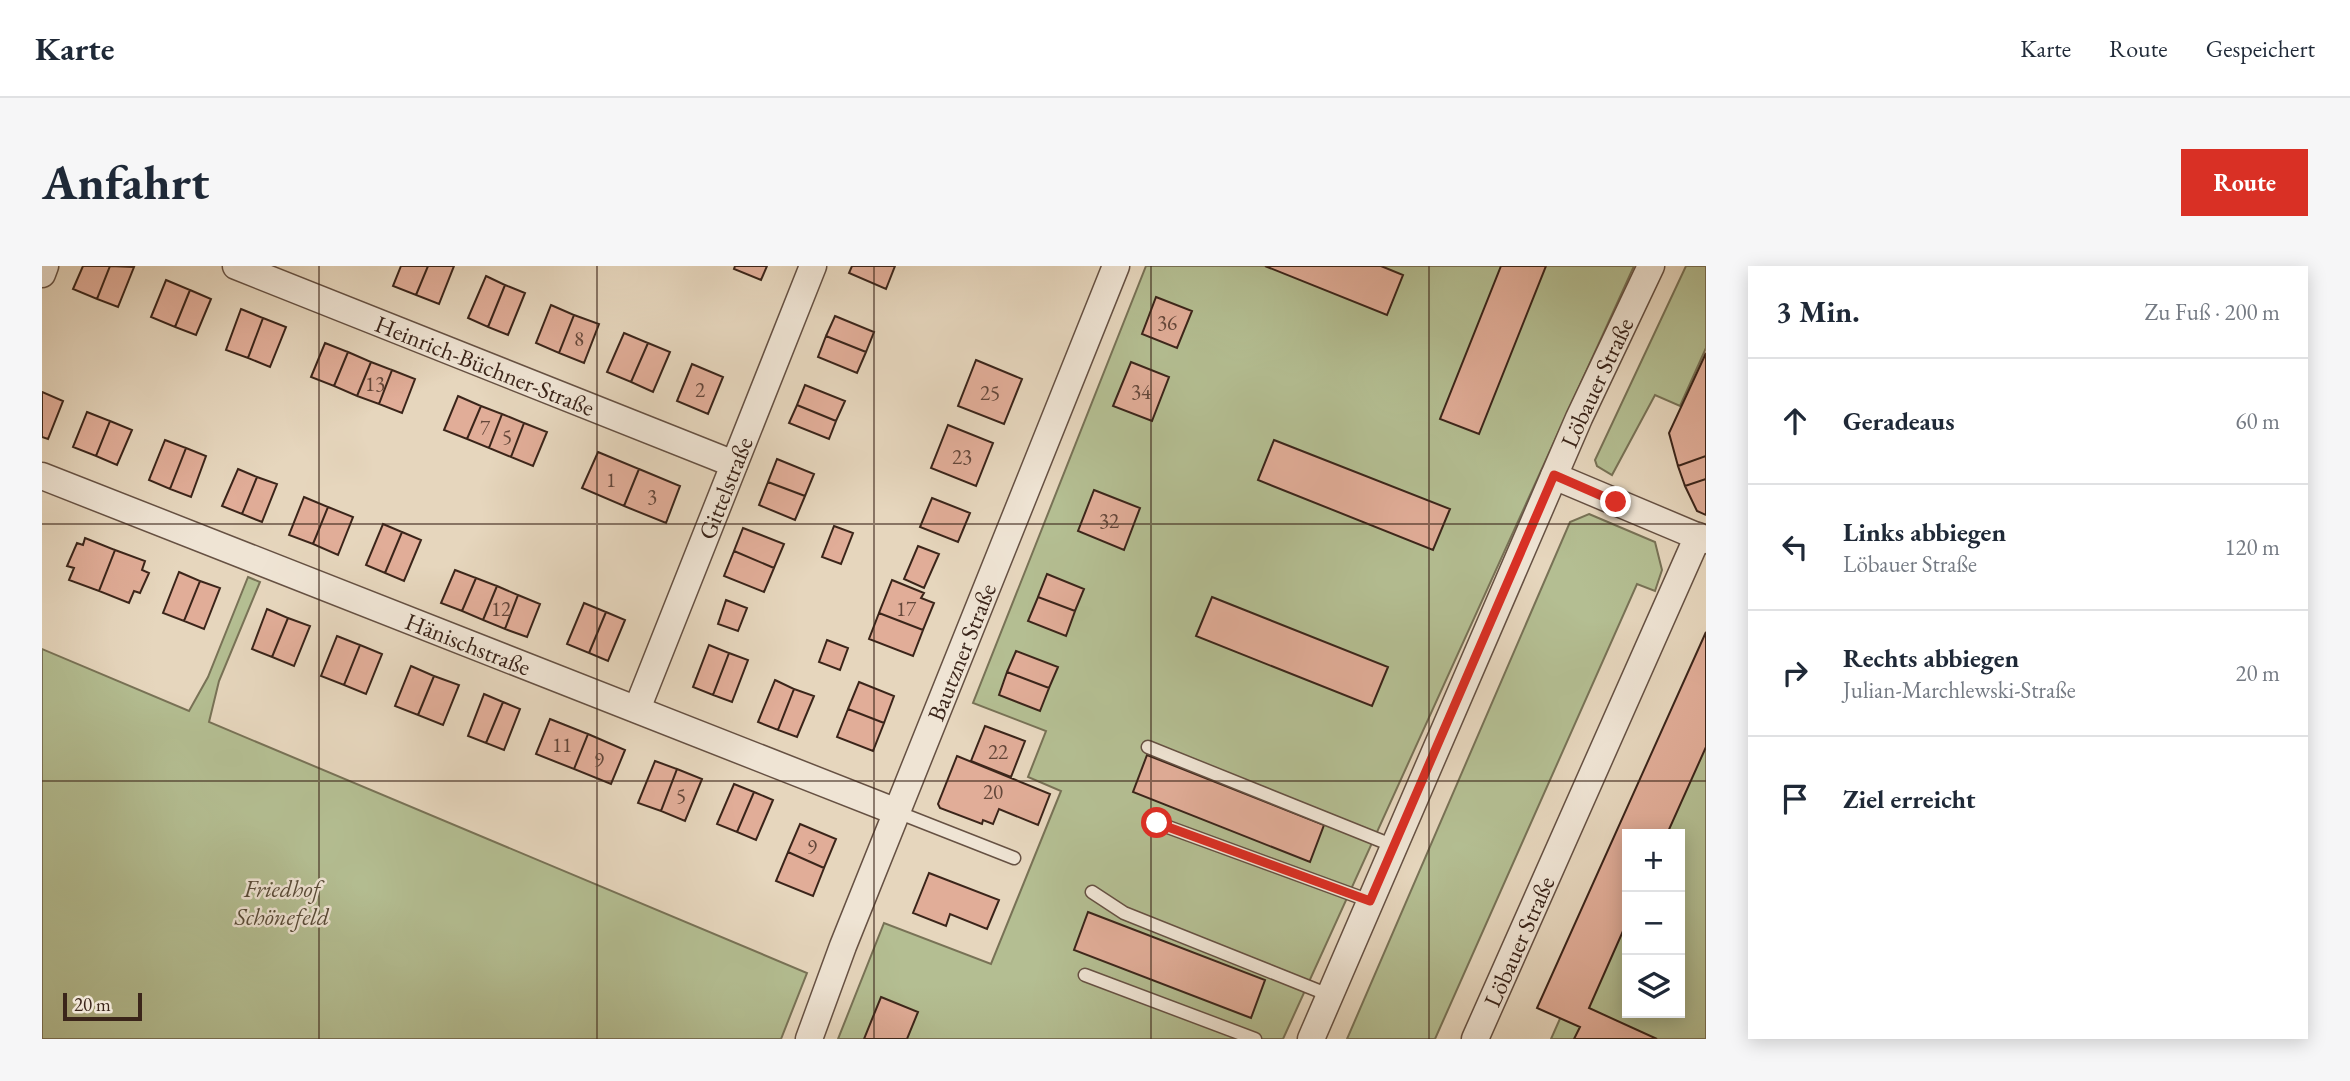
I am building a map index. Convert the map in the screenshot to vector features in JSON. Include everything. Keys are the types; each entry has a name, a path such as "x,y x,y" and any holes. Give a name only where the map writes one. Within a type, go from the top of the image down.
{"street":[{"path":"42,274 45,266"},
{"name":"Heinrich-Büchner-Straße","path":"236,266 734,464"},
{"name":"Gittelstraße","path":"637,709 813,266"},
{"name":"Bautzner Straße","path":"809,1039 1116,266"},
{"name":"Löbauer Straße","path":"1311,1039 1554,475 1605,360 1651,266"},
{"path":"1554,475 1702,538"},
{"name":"Hänischstraße","path":"42,476 897,812"},
{"name":"Löbauer Straße","path":"1483,1037 1702,538"}],"lane":[{"path":"1148,747 1394,846"},
{"path":"897,812 1014,858"},
{"path":"1157,823 1370,901"},
{"path":"1092,892 1124,913 1329,995"},
{"path":"1085,975 1255,1039"}],"green space":[{"path":"1146,266 1634,266 1283,1039 838,1039 884,923 991,964 1061,791 1028,777 1046,731 973,703"},
{"path":"1686,266 1706,266 1706,348 1680,406 1655,395 1612,475 1597,466 1595,460"},
{"path":"1589,514 1655,542 1662,570 1655,591 1637,584 1435,1039 1347,1039 1570,522"},
{"name":"Friedhof Schönefeld","path":"248,577 260,582 219,681 209,722 807,973 781,1039 42,1039 42,649 189,711 208,677"},
{"path":"1706,687 1706,1039 1551,1039 1622,878 1622,1018 1685,1018 1685,829 1643,829"}],"building":[{"path":"83,266 110,266 97,299 73,289"},
{"path":"110,266 134,267 118,307 97,299"},
{"path":"401,266 428,266 416,295 393,286"},
{"path":"428,266 454,266 439,304 416,295"},
{"path":"735,266 767,266 761,280 734,269"},
{"path":"852,266 895,266 886,289 849,273"},
{"path":"1265,266 1381,266 1403,275 1387,315"},
{"path":"1501,266 1546,266 1479,434 1440,419"},
{"path":"486,276 505,285 488,327 468,318"},
{"path":"166,280 190,290 175,327 151,317"},
{"path":"505,285 525,293 508,335 488,327"},
{"path":"190,290 211,299 196,335 175,327"},
{"path":"1156,297 1192,311 1177,348 1142,334"},
{"path":"551,305 574,315 559,353 536,343"},
{"path":"241,309 263,318 248,358 226,350"},
{"path":"574,315 599,324 584,363 559,353"},
{"path":"835,316 874,332 866,352 826,336"},
{"path":"263,318 286,327 270,367 248,358"},
{"path":"624,333 648,343 631,382 607,372"},
{"path":"826,336 866,352 857,373 818,357"},
{"path":"325,343 348,352 334,386 311,377"},
{"path":"648,343 670,352 653,392 631,382"},
{"path":"348,352 371,362 357,396 334,386"},
{"path":"1706,353 1706,456 1678,466 1669,433"},
{"path":"976,360 1022,379 1004,424 958,406"},
{"path":"371,362 392,370 379,404 357,396"},
{"path":"1131,362 1169,377 1152,421 1113,406"},
{"path":"692,364 723,377 708,414 677,401"},
{"path":"392,370 415,379 402,413 379,404"},
{"path":"805,385 845,401 836,421 797,405"},
{"path":"42,392 63,401 48,439 42,437"},
{"path":"458,396 481,406 467,439 444,430"},
{"path":"797,405 836,421 829,439 789,423"},
{"path":"481,406 502,414 489,448 467,439"},
{"path":"87,412 110,421 96,456 73,447"},
{"path":"502,414 524,423 511,457 489,448"},
{"path":"110,421 132,430 117,465 96,456"},
{"path":"524,423 547,432 533,466 511,457"},
{"path":"948,425 993,443 976,486 931,468"},
{"path":"165,440 186,448 170,489 149,480"},
{"path":"1274,440 1450,509 1433,550 1258,480"},
{"path":"186,448 206,456 191,497 170,489"},
{"path":"598,452 639,469 624,506 582,488"},
{"path":"1706,456 1706,479 1685,486 1678,466"},
{"path":"777,459 814,474 805,496 768,482"},
{"path":"238,469 257,477 242,514 222,506"},
{"path":"639,469 680,486 666,523 624,506"},
{"path":"257,477 277,484 262,522 242,514"},
{"path":"1706,479 1706,515 1697,511 1685,486"},
{"path":"768,482 805,496 795,520 759,505"},
{"path":"1094,490 1140,508 1124,550 1078,531"},
{"path":"304,497 328,507 313,544 289,535"},
{"path":"932,498 970,513 958,542 920,527"},
{"path":"328,507 353,517 338,555 313,544"},
{"path":"383,524 402,532 385,573 366,565"},
{"path":"834,526 853,533 841,564 822,557"},
{"path":"743,528 784,544 774,568 734,551"},
{"path":"402,532 421,540 404,581 385,573"},
{"path":"85,538 115,550 99,591 69,580 74,568 67,566 77,543 83,545"},
{"path":"918,546 939,554 924,588 904,579"},
{"path":"115,550 145,561 142,570 149,573 140,593 134,591 129,603 99,591"},
{"path":"734,551 774,568 764,592 724,576"},
{"path":"455,570 476,578 462,611 441,603"},
{"path":"179,572 200,581 184,621 163,613"},
{"path":"1047,574 1084,589 1075,611 1038,597"},
{"path":"476,578 497,586 483,620 462,611"},
{"path":"892,580 924,593 921,598 934,603 923,630 879,613"},
{"path":"200,581 220,588 204,629 184,621"},
{"path":"497,586 518,595 505,629 483,620"},
{"path":"518,595 540,604 527,637 505,629"},
{"path":"1038,597 1075,611 1066,636 1028,621"},
{"path":"1212,597 1388,667 1372,706 1196,636"},
{"path":"726,600 747,608 738,631 718,624"},
{"path":"584,603 606,612 589,653 567,644"},
{"path":"267,609 288,618 272,657 252,649"},
{"path":"606,612 625,620 608,661 589,653"},
{"path":"879,613 923,630 913,656 869,639"},
{"path":"288,618 310,626 294,666 272,657"},
{"path":"1706,632 1706,747 1669,829 1622,829 1622,933 1589,1008 1657,1039 1574,1039 1580,1027 1537,1008"},
{"path":"337,636 360,645 344,685 321,676"},
{"path":"827,640 848,648 840,670 819,662"},
{"path":"360,645 382,654 366,694 344,685"},
{"path":"709,645 729,653 713,695 693,687"},
{"path":"1016,651 1058,667 1049,688 1007,672"},
{"path":"729,653 748,660 732,702 713,695"},
{"path":"411,666 434,676 418,715 395,706"},
{"path":"1007,672 1049,688 1040,711 999,695"},
{"path":"434,676 459,685 443,725 418,715"},
{"path":"775,680 794,689 778,730 758,722"},
{"path":"859,682 894,696 884,723 848,709"},
{"path":"794,689 814,696 797,737 778,730"},
{"path":"484,694 503,702 486,743 468,736"},
{"path":"503,702 520,709 504,750 486,743"},
{"path":"848,709 884,723 873,751 837,737"},
{"path":"550,719 588,734 574,769 536,754"},
{"path":"985,726 1025,741 1011,777 971,761"},
{"path":"588,734 625,750 611,784 574,769"},
{"path":"1147,755 1324,825 1310,862 1133,792"},
{"path":"957,756 1050,794 1038,825 999,809 993,824 983,820 982,824 940,808 938,804"},
{"path":"655,761 677,769 661,811 638,803"},
{"path":"677,769 702,779 685,821 661,811"},
{"path":"734,784 754,792 737,832 717,824"},
{"path":"754,792 773,800 756,840 737,832"},
{"path":"800,824 836,839 824,868 788,852"},
{"path":"788,852 824,868 813,896 776,881"},
{"path":"929,873 999,900 987,929 950,914 946,926 913,913"},
{"path":"1088,912 1265,980 1251,1018 1074,950"},
{"path":"881,997 918,1012 907,1039 864,1039"}],"route":[{"path":"1157,823 1370,901 1554,475 1616,502"}]}
